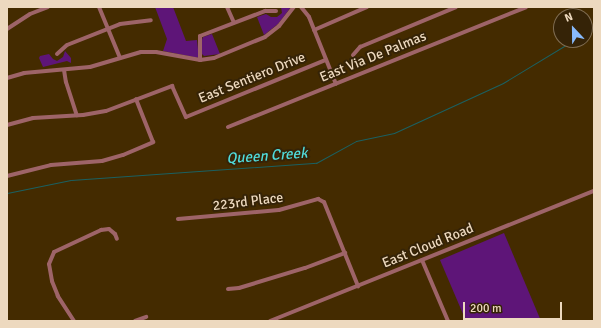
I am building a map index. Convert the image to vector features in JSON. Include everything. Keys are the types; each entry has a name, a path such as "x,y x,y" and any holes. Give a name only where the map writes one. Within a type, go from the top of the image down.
{"street":[{"path":"7,29 30,14 48,7"},
{"path":"98,7 120,58"},
{"path":"227,7 234,23"},
{"path":"7,77 24,73 95,66 133,53 148,51 200,60 214,58 265,37 279,26 294,7"},
{"path":"301,7 309,17 336,84"},
{"path":"314,30 367,7"},
{"path":"440,7 443,12"},
{"path":"353,55 360,47 456,7"},
{"name":"East Via De Palmas","path":"228,127 526,7"},
{"path":"200,60 200,36 265,11 276,11"},
{"path":"57,54 67,45 120,24 151,20"},
{"name":"East Sentiero Drive","path":"136,100 172,86 186,117 326,60"},
{"path":"64,70 66,82 77,115"},
{"path":"7,125 34,118 106,111 136,100 153,142 123,155 102,161 51,165 7,176"},
{"name":"East Cloud Road","path":"270,321 594,191"},
{"name":"223rd Place","path":"178,219 279,210 318,198 324,202 358,286"},
{"path":"74,321 58,296 52,281 49,264 54,252 101,230 109,229 115,234 117,239"},
{"path":"228,289 239,288 345,253"},
{"path":"422,260 448,321"},
{"path":"135,321 146,316"}],"shaded area":[{"path":"155,7 173,7 186,41 197,40 199,58 163,51 167,39"},
{"path":"281,7 291,7 278,24 264,35 257,17 266,14 271,17 277,17 282,13"},
{"path":"212,34 220,54 204,56 202,54 203,37"},
{"path":"65,51 71,58 71,63 67,61 43,67 39,58 40,56 49,54 57,61 63,57"},
{"path":"504,233 541,321 466,321 440,260"}],"waterway":[{"name":"Queen Creek","path":"7,193 71,180 316,163 356,141 394,133 503,83 561,48"}]}
